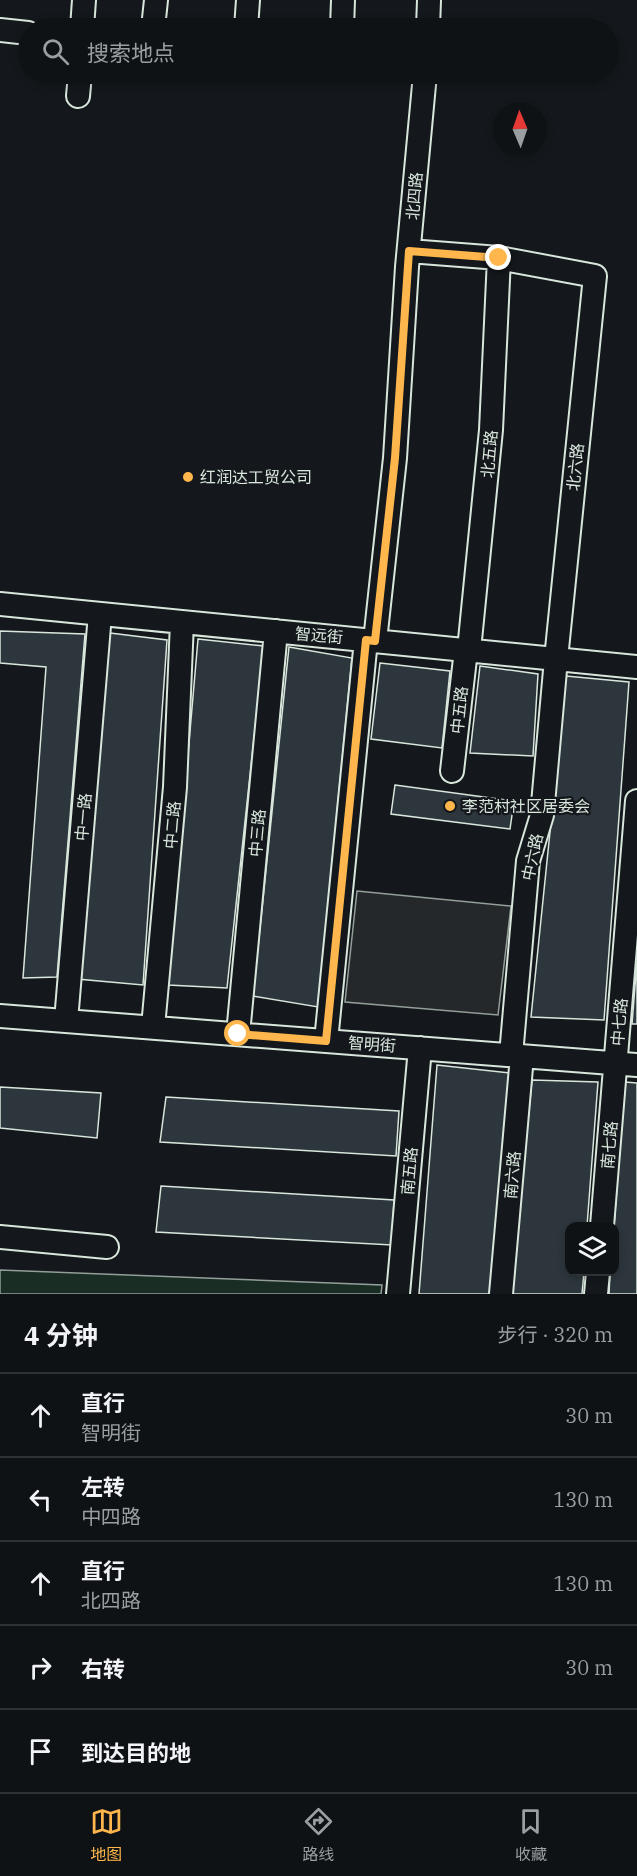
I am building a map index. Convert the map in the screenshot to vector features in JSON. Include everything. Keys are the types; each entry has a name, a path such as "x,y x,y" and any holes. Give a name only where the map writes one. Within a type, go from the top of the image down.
{"street":[{"path":"83,18 84,0"},
{"path":"154,18 156,0"},
{"path":"247,18 248,0"},
{"path":"342,18 343,0"},
{"path":"428,18 429,0"},
{"path":"0,30 18,32"},
{"name":"北四路","path":"326,1041 371,641 395,458 409,251 424,84"},
{"path":"409,251 499,258"},
{"name":"北六路","path":"499,258 595,276 556,659"},
{"name":"北五路","path":"467,650 491,430 499,258"},
{"name":"智远街","path":"0,604 637,667"},
{"name":"中一路","path":"66,1021 100,614"},
{"name":"中二路","path":"153,1027 175,787 182,622"},
{"name":"中三路","path":"238,1034 276,631"},
{"name":"中五路","path":"452,771 467,650"},
{"name":"中六路","path":"517,1056 528,861 542,815 556,659"},
{"name":"中七路","path":"626,1064 637,801"},
{"name":"智明街","path":"0,1016 626,1064"},
{"name":"南五路","path":"398,1294 420,1048"},
{"name":"南六路","path":"501,1294 517,1056"},
{"name":"南七路","path":"603,1222 626,1064"},
{"path":"0,1238 107,1247"},
{"path":"596,1294 598,1276"}],"green space":[{"path":"0,1270 382,1285 381,1294 0,1294"}],"shaded area":[{"path":"357,891 511,906 498,1015 345,1002"}],"building":[{"path":"0,631 85,634 57,977 23,978 46,667 0,663"},
{"path":"110,633 167,640 143,985 77,979"},
{"path":"198,639 264,646 227,988 168,985"},
{"path":"289,647 352,658 318,1007 253,996"},
{"path":"380,663 450,671 442,748 371,739"},
{"path":"480,666 538,674 533,756 470,753"},
{"path":"566,676 629,682 604,1020 531,1017"},
{"path":"395,785 514,801 510,829 391,814"},
{"path":"637,961 637,1024 632,1024"},
{"path":"437,1065 511,1073 492,1294 419,1294"},
{"path":"532,1080 598,1082 587,1222 565,1222 565,1276 584,1276 582,1294 511,1294"},
{"path":"625,1082 637,1083 637,1294 609,1294 610,1276 619,1276 619,1222 614,1222"},
{"path":"0,1087 101,1093 97,1138 0,1128"},
{"path":"166,1097 399,1111 396,1156 160,1142"},
{"path":"161,1186 394,1200 392,1245 156,1232"}],"place":[{"name":"红润达工贸公司","path":"188,477"},
{"name":"李范村社区居委会","path":"450,806"}],"route":[{"path":"238,1034 326,1041 366,640 375,641 395,458 409,251 499,258"}]}
